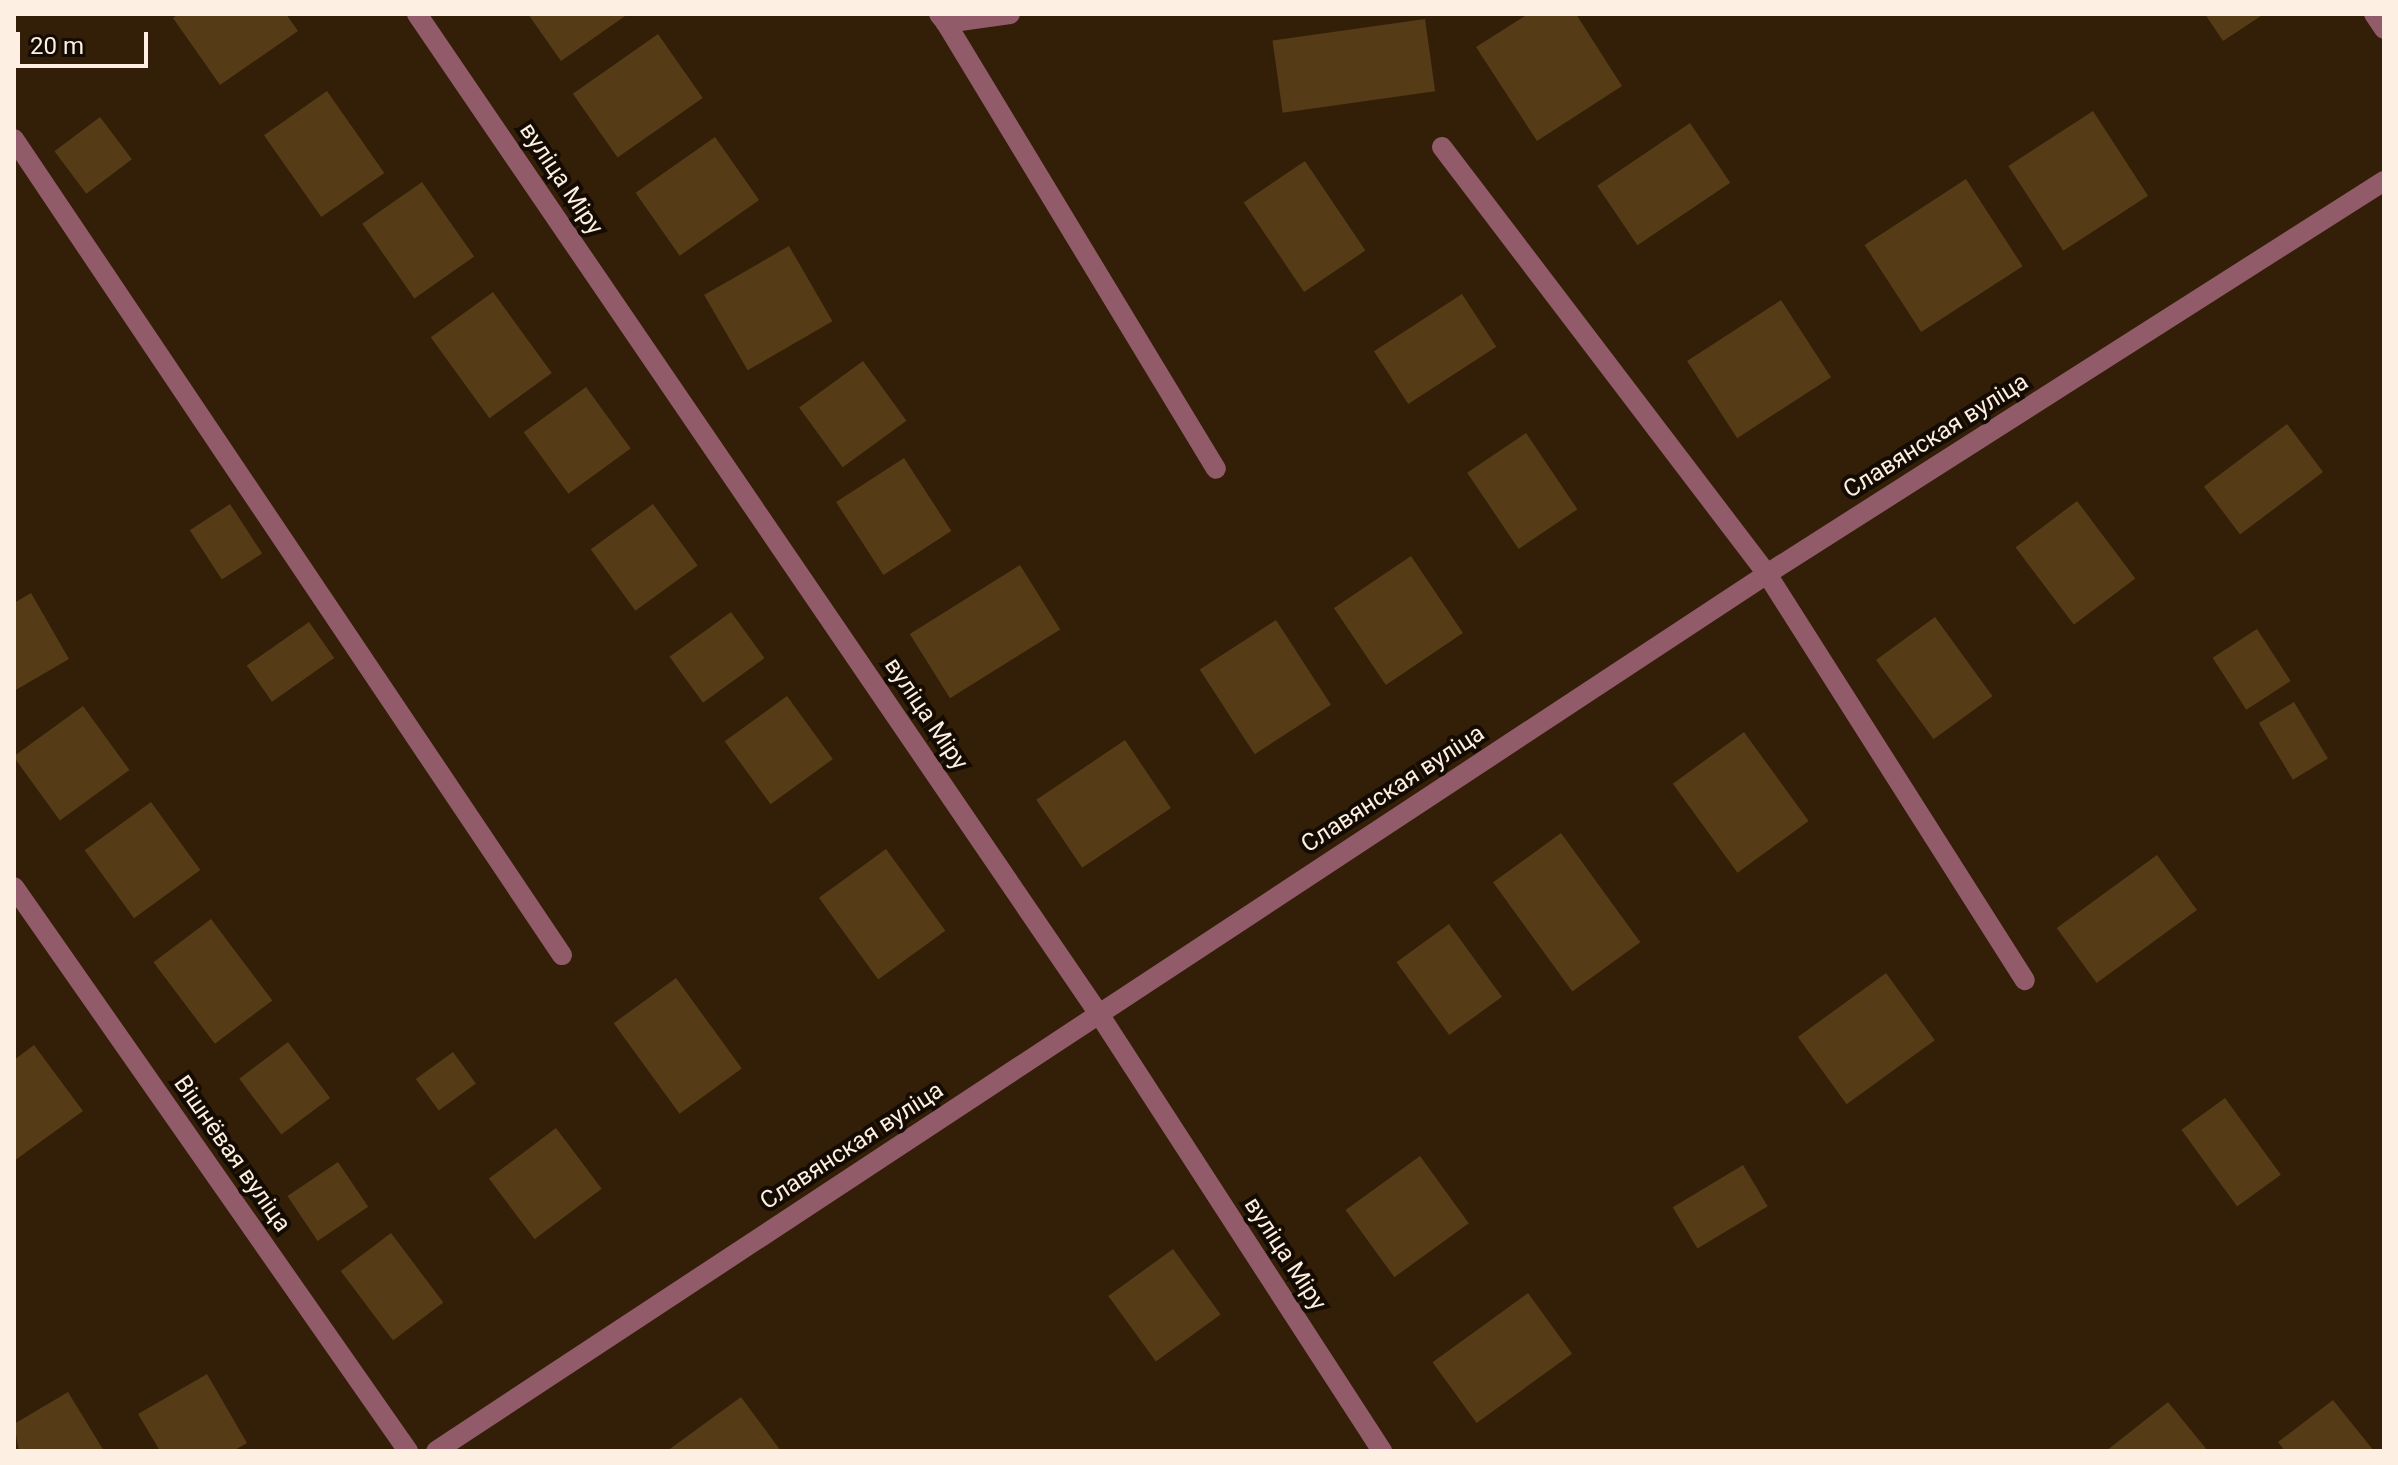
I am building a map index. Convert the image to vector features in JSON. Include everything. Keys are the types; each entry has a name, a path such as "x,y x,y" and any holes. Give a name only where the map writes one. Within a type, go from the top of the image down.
{"street":[{"name":"вуліца Міру","path":"417,14 1099,1014 1382,1451"},
{"path":"1010,14 943,19 1216,469"},
{"path":"2374,14 2384,29"},
{"path":"14,139 562,955"},
{"path":"1442,147 1767,574 2025,980"},
{"name":"Славянская вуліца","path":"436,1451 1767,574 2384,181"},
{"name":"Вішнёвая вуліца","path":"14,887 408,1451"}],"building":[{"path":"178,14 286,14 298,31 220,85 173,18"},
{"path":"528,14 628,14 561,61"},
{"path":"1528,14 1576,14 1622,86 1537,141 1476,47"},
{"path":"2205,14 2264,14 2223,41"},
{"path":"1425,19 1435,91 1283,113 1272,40"},
{"path":"658,34 703,98 618,158 573,94"},
{"path":"327,91 384,173 321,217 264,135"},
{"path":"2093,111 2148,196 2063,251 2008,166"},
{"path":"100,117 132,159 86,194 54,151"},
{"path":"1690,123 1730,183 1637,245 1597,186"},
{"path":"715,137 759,200 680,256 636,193"},
{"path":"1305,161 1365,251 1304,292 1244,202"},
{"path":"1966,179 2023,266 1921,332 1865,245"},
{"path":"422,182 474,257 414,298 362,224"},
{"path":"789,246 832,321 748,370 704,295"},
{"path":"493,292 552,373 489,418 431,337"},
{"path":"1462,294 1496,347 1408,404 1374,351"},
{"path":"1781,300 1831,377 1737,438 1687,361"},
{"path":"863,361 906,421 843,467 799,407"},
{"path":"586,387 631,448 568,494 524,432"},
{"path":"2287,424 2323,472 2240,535 2204,487"},
{"path":"1526,433 1577,509 1519,549 1467,473"},
{"path":"904,458 951,531 883,575 836,502"},
{"path":"2077,501 2135,578 2074,625 2016,547"},
{"path":"230,504 262,553 222,580 190,530"},
{"path":"653,504 698,565 635,611 591,549"},
{"path":"1411,556 1463,633 1386,685 1334,608"},
{"path":"1020,565 1060,629 950,698 910,634"},
{"path":"31,593 69,659 14,691 14,603"},
{"path":"731,612 765,658 703,703 670,657"},
{"path":"1935,617 1993,696 1934,739 1876,660"},
{"path":"1276,620 1331,705 1255,754 1200,670"},
{"path":"309,622 334,658 272,702 247,666"},
{"path":"2257,629 2291,681 2246,710 2213,658"},
{"path":"787,696 833,759 771,804 725,741"},
{"path":"2294,702 2328,759 2293,780 2259,723"},
{"path":"83,706 129,770 60,820 14,756"},
{"path":"1744,732 1809,821 1737,873 1673,784"},
{"path":"1125,740 1171,808 1082,868 1036,800"},
{"path":"151,802 200,870 134,918 85,850"},
{"path":"1561,833 1640,942 1572,992 1493,882"},
{"path":"886,849 945,931 878,979 819,898"},
{"path":"2157,855 2197,910 2097,983 2057,928"},
{"path":"211,919 272,1000 215,1044 153,962"},
{"path":"1449,924 1502,997 1449,1035 1396,962"},
{"path":"1886,973 1935,1040 1847,1104 1798,1037"},
{"path":"676,978 742,1069 680,1114 614,1023"},
{"path":"288,1042 330,1098 281,1135 239,1079"},
{"path":"34,1045 83,1111 14,1161 14,1060"},
{"path":"453,1052 476,1084 439,1111 416,1079"},
{"path":"2225,1098 2281,1175 2237,1207 2181,1130"},
{"path":"556,1128 602,1189 535,1239 489,1179"},
{"path":"1420,1156 1469,1223 1394,1277 1346,1210"},
{"path":"338,1162 368,1207 318,1241 287,1196"},
{"path":"1743,1165 1768,1206 1697,1248 1673,1207"},
{"path":"391,1233 443,1302 393,1340 341,1271"},
{"path":"1173,1249 1221,1315 1156,1362 1108,1296"},
{"path":"1528,1293 1572,1354 1477,1423 1433,1362"},
{"path":"207,1374 247,1443 233,1451 160,1451 138,1414"},
{"path":"68,1392 104,1451 19,1451 14,1424"},
{"path":"741,1397 781,1451 667,1451"},
{"path":"2333,1400 2374,1451 2285,1451 2278,1442"},
{"path":"2168,1402 2208,1451 2106,1451"}]}
